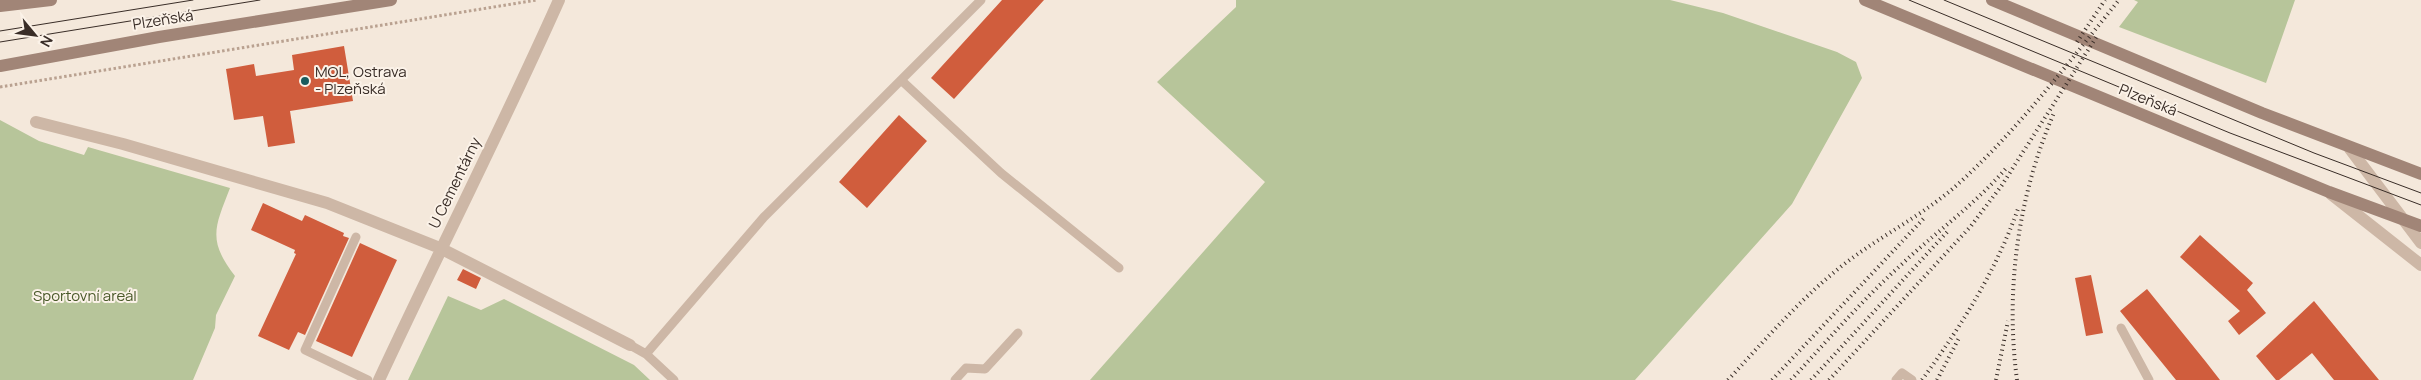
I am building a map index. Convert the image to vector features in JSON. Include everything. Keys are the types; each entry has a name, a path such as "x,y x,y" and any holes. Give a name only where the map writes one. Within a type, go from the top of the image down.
{"main road":[{"path":"0,6 51,0"},
{"name":"Plzeňská","path":"0,66 159,37 391,0"},
{"name":"Plzeňská","path":"1865,0 2329,192 2421,226"},
{"name":"Plzeňská","path":"1992,0 2350,149 2421,174"}],"street":[{"name":"U Cementárny","path":"379,380 440,248 514,101 559,0"},
{"path":"36,122 123,144 327,203 440,248 630,345"},
{"path":"2350,149 2421,243"},
{"path":"2329,192 2421,265"}],"lane":[{"path":"646,354 764,217 981,0"},
{"path":"901,80 1001,173 1119,268"},
{"path":"356,237 305,350 368,380"},
{"path":"2121,328 2149,380"},
{"path":"955,380 966,368 985,369 1018,333"},
{"path":"630,345 646,354 674,380"},
{"path":"1896,380 1902,373 1912,380"}],"path":[{"path":"0,87 537,0"}],"green space":[{"path":"1236,0 1670,0 1723,13 1837,52 1856,62 1862,78 1792,204 1635,380 1090,380 1265,182 1157,82 1236,7"},
{"path":"2134,0 2295,0 2266,83 2119,27 2138,2"},
{"name":"Sportovní areál","path":"0,120 39,141 84,155 88,147 230,188 216,233 220,253 235,276 216,315 215,328 193,380 0,380"},
{"path":"448,296 481,310 504,299 634,365 650,380 408,380"}],"building":[{"path":"1002,0 1044,0 954,99 931,78"},
{"path":"344,46 353,101 290,111 295,143 268,147 263,116 234,120 226,69 254,64 256,76 294,70 292,55"},
{"path":"899,115 927,141 867,208 839,182"},
{"path":"263,203 302,221 305,215 344,233 343,236 349,238 305,335 298,332 289,350 258,336 296,254 294,253 295,250 251,230"},
{"path":"2200,235 2253,283 2247,290 2266,313 2239,335 2228,321 2240,311 2180,257"},
{"path":"360,243 397,260 352,357 316,341"},
{"path":"463,269 481,278 476,289 457,280"},
{"path":"2091,275 2103,333 2086,336 2075,278"},
{"path":"2147,289 2220,380 2176,380 2120,311"},
{"path":"2314,301 2379,380 2334,380 2312,353 2279,380 2276,380 2256,356"}],"tram line":[{"path":"0,31 193,0"},
{"path":"0,42 260,0"},
{"path":"1909,0 2230,133 2421,205"},
{"path":"1944,0 2314,153 2421,193"}],"railway":[{"path":"2077,42 2105,0"},
{"path":"1728,380 1783,320 1827,278 1857,255 1944,196 1979,164 2042,96 2119,0"},
{"path":"1829,380 1971,226 2002,185 2097,36"},
{"path":"2017,380 2013,312 2018,244 2023,210 2031,177 2054,113"},
{"path":"1791,380 1887,278 1956,217 2008,166"},
{"path":"1922,380 1950,340 1988,277 2018,209"},
{"path":"1772,380 1926,216"},
{"path":"1811,380 1948,231"},
{"path":"1996,380 2008,321"},
{"path":"1937,380 1959,338"}],"place":[{"name":"MOL, Ostrava - Plzeňská","path":"305,81"}]}
